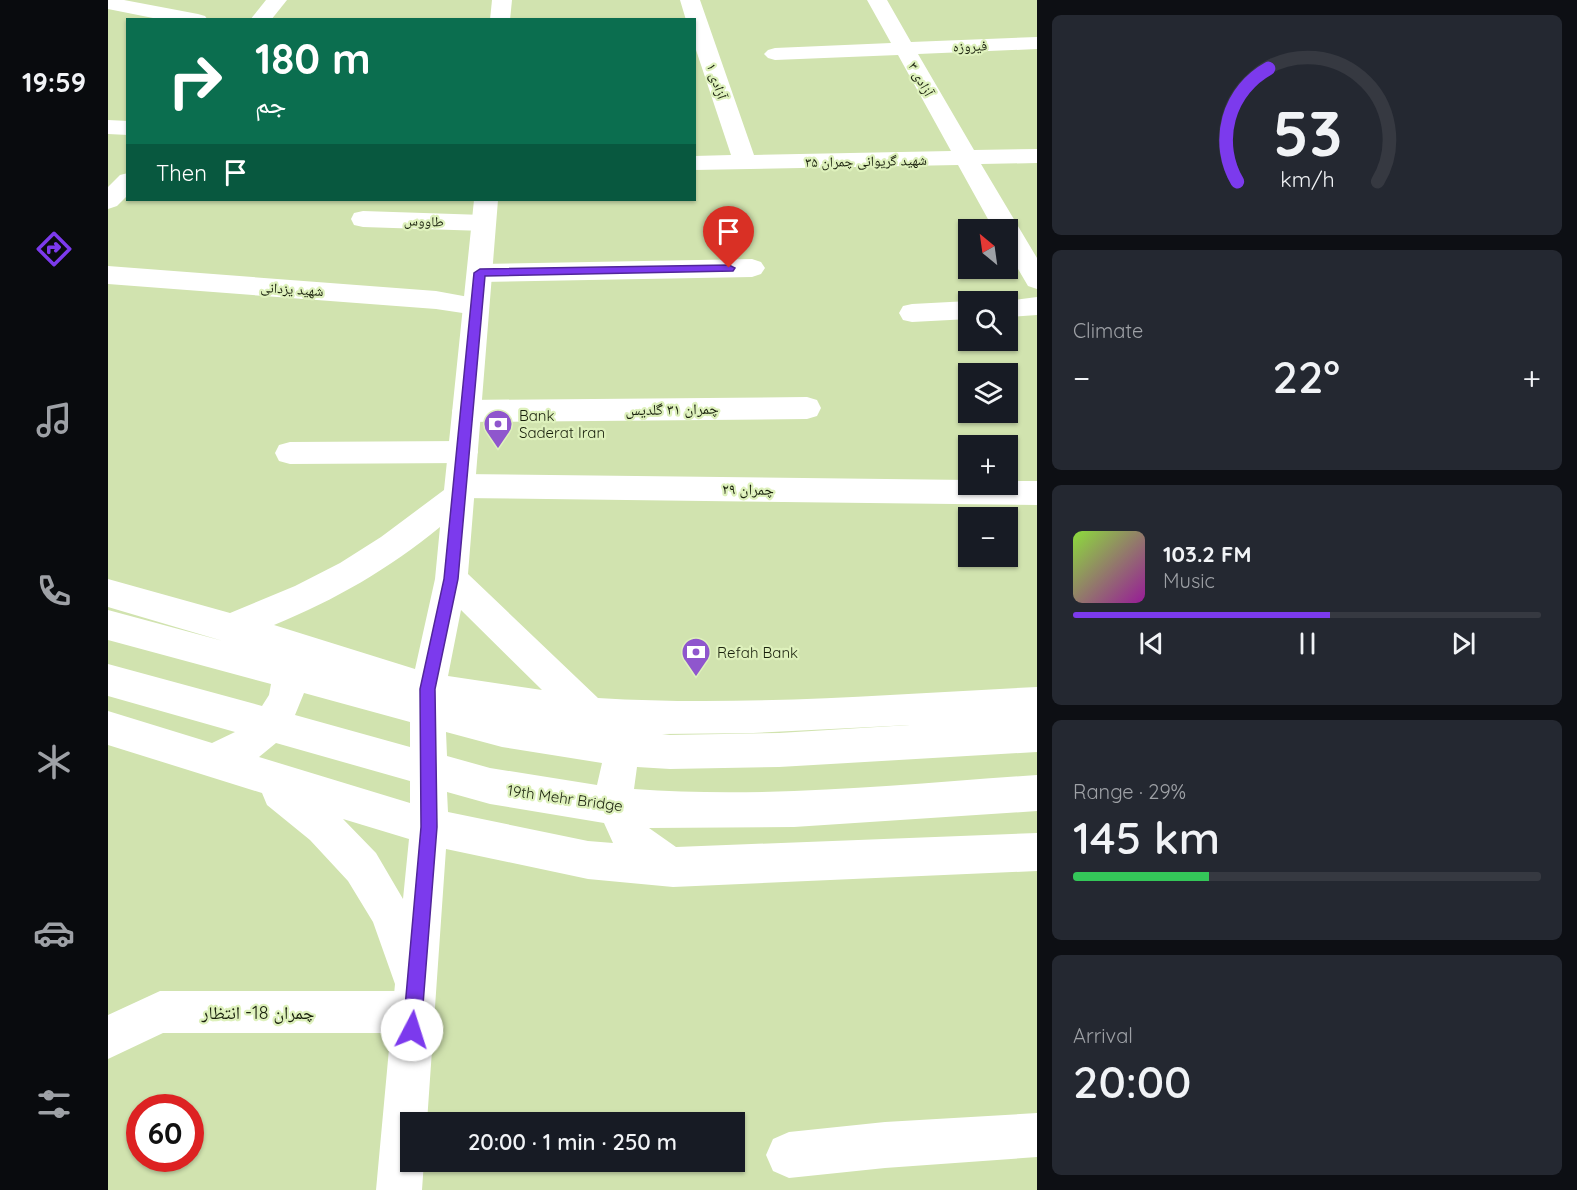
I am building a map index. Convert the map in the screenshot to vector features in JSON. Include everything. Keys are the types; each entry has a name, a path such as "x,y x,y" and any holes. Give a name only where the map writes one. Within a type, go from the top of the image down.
{"main road":[{"path":"262,18 277,0"},
{"path":"500,18 502,0"},
{"name":"آزادی ۱","path":"690,0 745,163"},
{"name":"آزادی ۳","path":"877,0 1000,219"},
{"path":"108,3 187,18"},
{"name":"فیروزه","path":"775,54 1037,43"},
{"path":"108,127 126,128"},
{"name":"شهید گریوانی چمران ۳۵","path":"696,164 1037,156"},
{"path":"108,201 126,182"},
{"path":"399,1190 429,827 428,689 451,579 485,211"},
{"name":"طاووس","path":"363,219 485,211"},
{"name":"آزادی ۳","path":"1018,248 1037,280"},
{"path":"480,273 752,268"},
{"name":"شهید یزدانی","path":"108,275 436,300 476,306"},
{"path":"1018,307 1037,306"},
{"path":"912,313 958,311"},
{"name":"چمران ۳۱ گلدیس","path":"466,411 807,408"},
{"path":"290,453 463,452"},
{"path":"229,627 310,594 352,573 389,548 459,490"},
{"name":"چمران ۲۹","path":"459,490 1037,493"},
{"path":"451,579 590,714"},
{"path":"108,593 278,641 428,689 590,714 657,718 811,715 1037,703"},
{"path":"108,625 502,730 615,748 670,752 779,750 1037,735"},
{"path":"213,760 240,749 264,731 281,709 289,684 288,661 278,641"},
{"name":"19th Mehr Bridge","path":"108,680 490,786 612,806 667,810 794,809 1037,793"},
{"path":"657,718 631,742 619,763 614,787 618,812 630,835 649,854 673,867"},
{"path":"108,728 429,827 588,860 673,867 810,864 1037,852"},
{"path":"259,776 317,818 358,860 382,899 415,998"},
{"name":"چمران 18- انتظار","path":"108,1038 160,1012 415,998"},
{"path":"789,1155 885,1145 1037,1135"}],"place":[{"name":"Bank Saderat Iran","path":"498,450"},
{"name":"Refah Bank","path":"696,678"}],"route":[{"path":"412,1030 429,827 428,689 451,579 480,273 729,268"}]}
